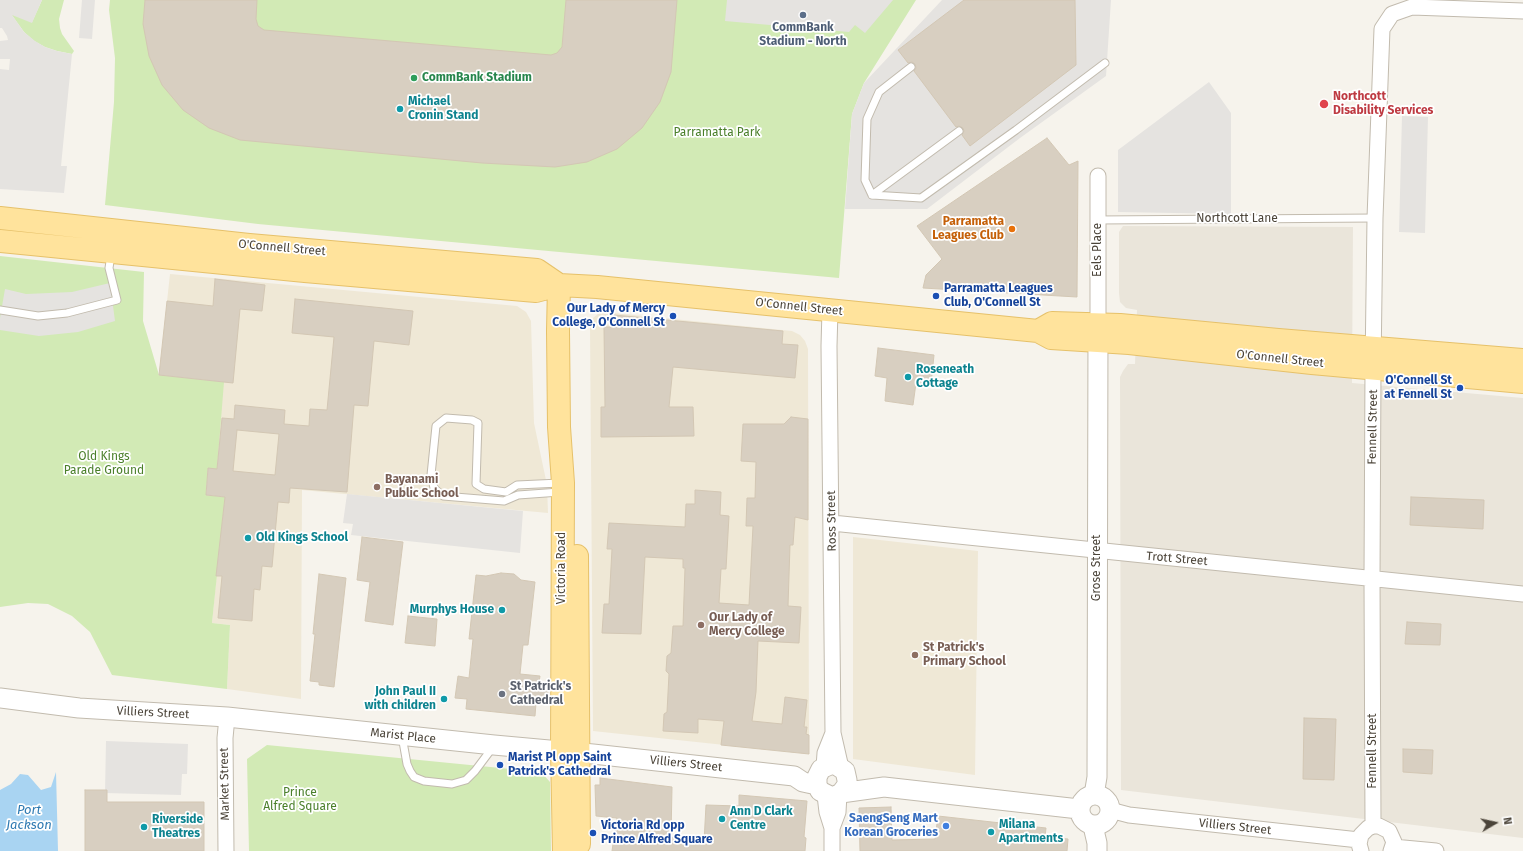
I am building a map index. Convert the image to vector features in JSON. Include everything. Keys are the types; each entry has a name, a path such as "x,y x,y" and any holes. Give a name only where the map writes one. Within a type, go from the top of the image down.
{"main road":[{"name":"O'Connell Street","path":"0,218 248,245 538,270 565,285"},
{"name":"O'Connell Street","path":"0,241 536,291 565,285 1038,331 1051,338 1098,333 1129,343 1312,363 1373,358 1523,360"},
{"name":"Victoria Road","path":"565,285 558,326 559,427 570,752 579,851"},
{"name":"Victoria Road","path":"564,851 570,752 577,466 565,285"},
{"name":"O'Connell Street","path":"1373,358 1523,382"}],"street":[{"name":"Fennell Street","path":"1373,826 1373,358 1375,218 1382,29 1392,14 1412,7 1523,10"},
{"name":"Eels Place","path":"1098,176 1098,333"},
{"name":"Ross Street","path":"830,310 833,733 825,753 832,781"},
{"name":"Grose Street","path":"1094,795 1097,777 1098,333"},
{"name":"Trott Street","path":"832,523 1523,594"},
{"name":"Villiers Street","path":"0,698 79,708 227,717"},
{"name":"Marist Place","path":"227,717 570,752"},
{"name":"Market Street","path":"226,851 225,738 227,717"},
{"name":"Villiers Street","path":"570,752 794,776 800,773 832,781 861,778 884,787 1079,809"},
{"path":"832,781 838,812 832,828 832,851"},
{"path":"1094,795 1105,798 1108,802 1110,815 1104,823 1093,826 1083,820 1079,809 1083,800 1088,796 1094,795"},
{"name":"Villiers Street","path":"1110,810 1129,815 1360,846"},
{"path":"1093,826 1097,843 1097,851"},
{"path":"1360,846 1365,830 1373,826 1385,828 1389,831 1392,836 1392,849 1436,851"}],"lane":[{"path":"872,195 921,198 1105,63"},
{"path":"872,195 865,180 867,119 879,92 910,67"},
{"path":"872,195 959,131"},
{"name":"Northcott Lane","path":"1098,220 1375,218"},
{"path":"0,310 38,316 67,313 117,300 109,268 111,252"},
{"path":"468,498 475,494 478,423 472,420 446,418 436,426 431,475 434,488 443,496 504,501 518,495 562,487"},
{"path":"476,484 484,489 506,492 517,485 562,487"},
{"path":"402,735 407,764 410,771 414,777 424,781 452,784 466,780 482,763 494,745"}],"shaded area":[{"path":"0,0 42,0 32,23 12,15 24,32 35,41 45,47 72,54 61,166 67,166 64,193 0,189 0,69 9,70 10,59 0,59 0,41 8,40 2,28 0,28"},
{"path":"82,0 95,0 92,39 79,38"},
{"name":"CommBank Stadium - North","path":"727,0 893,0 865,33 855,25 849,32 725,21"},
{"path":"942,0 1111,0 1106,76 1020,138 927,209 845,209 852,114 864,83"},
{"path":"1209,82 1231,113 1231,214 1118,212 1118,150"},
{"path":"1402,116 1428,117 1425,233 1399,232"},
{"path":"1123,226 1353,227 1352,383 1523,398 1523,838 1121,790 1120,377 1128,364 1135,364 1137,310 1126,308 1120,302 1119,232"},
{"name":"Bayanami Public School","path":"170,274 517,306 526,312 531,321 534,423 547,485 548,513 302,490 301,699 227,689 230,625 212,623 224,497 206,495 208,468 159,375"},
{"path":"110,283 115,321 78,332 39,336 0,330 0,318 5,289 26,294 72,292"},
{"name":"Our Lady of Mercy College","path":"604,312 792,331 800,335 805,341 808,349 809,754 593,731 590,324 593,318"},
{"path":"347,494 523,511 520,553 351,535 353,524 343,523"},
{"name":"St Patrick's Primary School","path":"853,537 978,551 975,775 853,759"},
{"path":"106,741 188,744 187,774 182,774 181,795 105,793"}],"green space":[{"path":"42,0 64,0 59,19 60,28 62,34 74,51 72,54 45,47 34,41 24,32 11,14 32,22"},
{"name":"Parramatta Park","path":"110,0 916,0 864,83 852,114 839,278 258,224 105,205 114,102 115,58 109,10"},
{"name":"Old Kings Parade Ground","path":"0,256 144,272 143,321 159,375 224,382 217,469 208,469 206,495 225,497 212,623 230,625 227,689 112,675 90,632 72,616 48,604 28,603 0,607"},
{"name":"Prince Alfred Square","path":"267,745 541,772 550,782 551,851 249,851 247,759"}],"water":[{"name":"Port Jackson","path":"56,772 58,851 0,851 0,790 11,784 20,774 28,775 41,790 51,787"}],"building":[{"name":"CommBank Stadium","path":"145,0 257,0 256,19 258,26 264,30 551,55 557,53 562,47 566,0 677,0 671,72 660,102 642,128 617,149 587,162 555,167 482,163 240,140 209,128 183,110 162,85 149,56 143,24"},
{"path":"964,0 1075,0 1076,65 970,146 962,135 964,131 963,128 959,126 956,127 914,71 916,68 915,64 912,62 908,63 898,50"},
{"path":"1047,138 1069,165 1078,161 1077,297 923,288 926,275 942,259 917,226"},
{"path":"215,279 265,285 262,311 240,309 233,383 159,375 167,301 213,306"},
{"path":"295,299 413,311 409,345 374,341 368,406 354,405 347,492 290,488 289,503 278,502 272,567 262,566 260,590 254,589 252,621 218,618 222,576 216,576 225,497 206,495 208,468 217,469 222,418 234,419 235,405 285,410 284,424 309,426 310,409 327,410 334,337 292,333","holes":["237,430 279,434 275,475 233,471"]},
{"path":"614,315 783,331 782,344 798,345 795,378 673,367 669,407 693,407 694,436 601,437 601,407 605,407 604,327 613,327"},
{"name":"Roseneath Cottage","path":"878,348 934,355 931,385 916,383 913,405 885,401 887,378 875,376"},
{"path":"791,417 808,419 808,520 795,517 793,545 790,545 788,606 801,607 799,643 758,641 756,692 752,721 782,724 785,697 807,700 804,727 807,727 806,734 809,735 809,754 721,745 724,721 698,719 698,733 663,731 664,714 667,712 669,674 666,671 667,656 671,653 673,626 683,626 685,568 683,568 683,559 645,557 641,634 602,633 604,604 609,604 612,549 607,549 609,523 685,527 686,504 695,504 695,490 721,492 720,515 729,516 726,569 721,569 719,603 749,605 753,526 746,526 747,498 755,498 756,462 741,461 743,424 784,424"},
{"path":"1411,497 1484,500 1483,529 1410,525"},
{"path":"362,537 403,542 393,625 365,621 370,582 357,580"},
{"path":"501,573 514,574 521,580 535,582 528,645 523,645 520,674 540,676 538,689 548,691 546,704 536,703 535,716 466,709 467,699 455,698 458,676 469,678 473,639 469,639 476,575 486,576"},
{"path":"319,574 346,578 334,687 319,685 319,682 310,681"},
{"path":"408,616 437,619 435,646 405,643"},
{"path":"1407,622 1441,624 1440,645 1405,644"},
{"path":"1304,718 1336,719 1334,780 1303,779"},
{"path":"1403,749 1433,750 1432,774 1403,772"},
{"path":"600,778 672,787 671,837 704,842 706,805 739,806 739,795 807,801 804,837 806,838 805,851 612,851 617,818 596,816 595,785 600,785"},
{"name":"Riverside Theatres","path":"85,790 107,790 107,802 204,802 204,851 85,851"},
{"name":"Milana Apartments","path":"891,807 892,840 935,839 938,816 1046,828 1045,837 1068,839 1067,851 860,851 859,808"}],"place":[{"name":"CommBank Stadium - North","path":"803,15"},
{"name":"CommBank Stadium","path":"414,78"},
{"name":"Northcott Disability Services","path":"1324,104"},
{"name":"Michael Cronin Stand","path":"400,109"},
{"name":"Parramatta Leagues Club","path":"1012,229"},
{"name":"Parramatta Leagues Club, O'Connell St","path":"936,296"},
{"name":"Our Lady of Mercy College, O'Connell St","path":"673,316"},
{"name":"Roseneath Cottage","path":"908,377"},
{"name":"O'Connell St at Fennell St","path":"1460,388"},
{"name":"Bayanami Public School","path":"377,487"},
{"name":"Old Kings School","path":"248,538"},
{"name":"Murphys House","path":"502,610"},
{"name":"Our Lady of Mercy College","path":"701,625"},
{"name":"St Patrick's Primary School","path":"915,655"},
{"name":"St Patrick's Cathedral","path":"502,694"},
{"name":"John Paul II with children","path":"444,699"},
{"name":"Marist Pl opp Saint Patrick's Cathedral","path":"500,765"},
{"name":"Ann D Clark Centre","path":"722,819"},
{"name":"SaengSeng Mart Korean Groceries","path":"946,826"},
{"name":"Riverside Theatres","path":"144,827"},
{"name":"Milana Apartments","path":"991,832"},
{"name":"Victoria Rd opp Prince Alfred Square","path":"593,833"}]}
